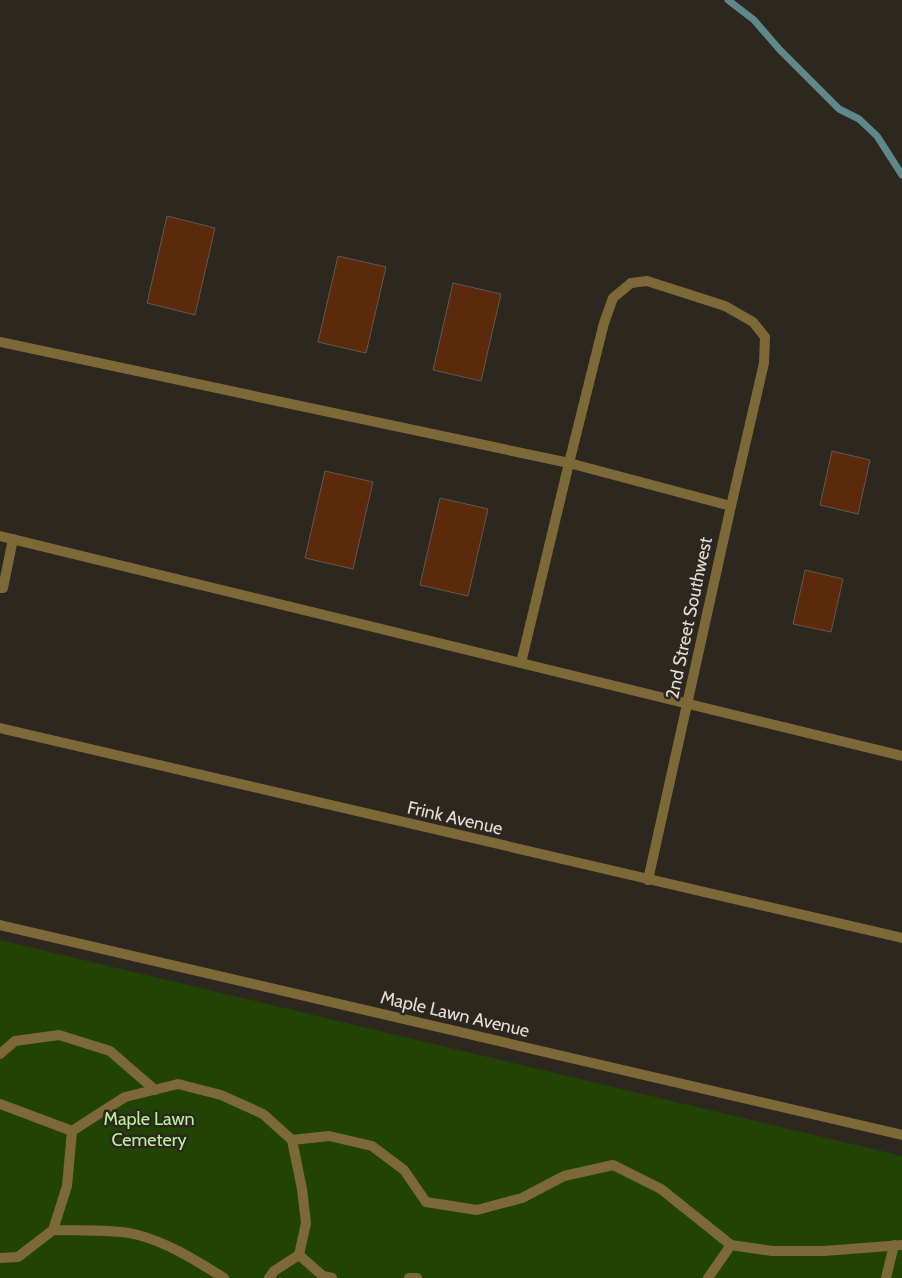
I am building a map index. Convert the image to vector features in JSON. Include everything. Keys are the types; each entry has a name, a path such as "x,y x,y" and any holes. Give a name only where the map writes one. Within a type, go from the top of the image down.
{"street":[{"name":"2nd Street Southwest","path":"569,463 604,323 613,298 630,283 648,282 725,306 752,322 765,337 764,364 648,880"},
{"path":"0,342 569,463 731,506"},
{"path":"521,663 569,463"},
{"path":"0,536 902,756"},
{"path":"0,588 3,588 13,539"},
{"name":"Frink Avenue","path":"0,728 902,938"},
{"name":"Maple Lawn Avenue","path":"0,925 902,1135"},
{"path":"0,1054 16,1041 59,1035 110,1051 155,1090"},
{"path":"72,1132 125,1097 178,1084 221,1095 263,1114 292,1140 302,1189 306,1223 299,1255 274,1271 269,1278"},
{"path":"0,1104 72,1132"},
{"path":"0,1258 18,1257 53,1230 67,1186 72,1132"},
{"path":"292,1140 329,1136 372,1146 404,1170 426,1202 477,1210 522,1198 564,1176 613,1165 661,1189 731,1244 772,1252 898,1245 886,1278"},
{"path":"53,1230 98,1231 138,1235 183,1253 224,1278"},
{"path":"708,1278 731,1244"},
{"path":"299,1255 323,1276 332,1278"},
{"path":"409,1278 417,1278"}],"green space":[{"name":"Maple Lawn Cemetery","path":"0,940 902,1156 902,1278 0,1278"}],"building":[{"path":"167,216 215,228 195,315 147,303"},
{"path":"338,256 386,267 366,353 318,342"},
{"path":"453,283 501,294 481,381 433,370"},
{"path":"832,451 870,460 858,514 820,505"},
{"path":"325,471 373,482 353,569 305,558"},
{"path":"440,498 488,509 468,596 420,585"},
{"path":"805,570 843,579 831,632 793,624"}],"waterway":[{"path":"728,0 754,20 780,50 839,109 859,119 877,136 902,175"}]}
